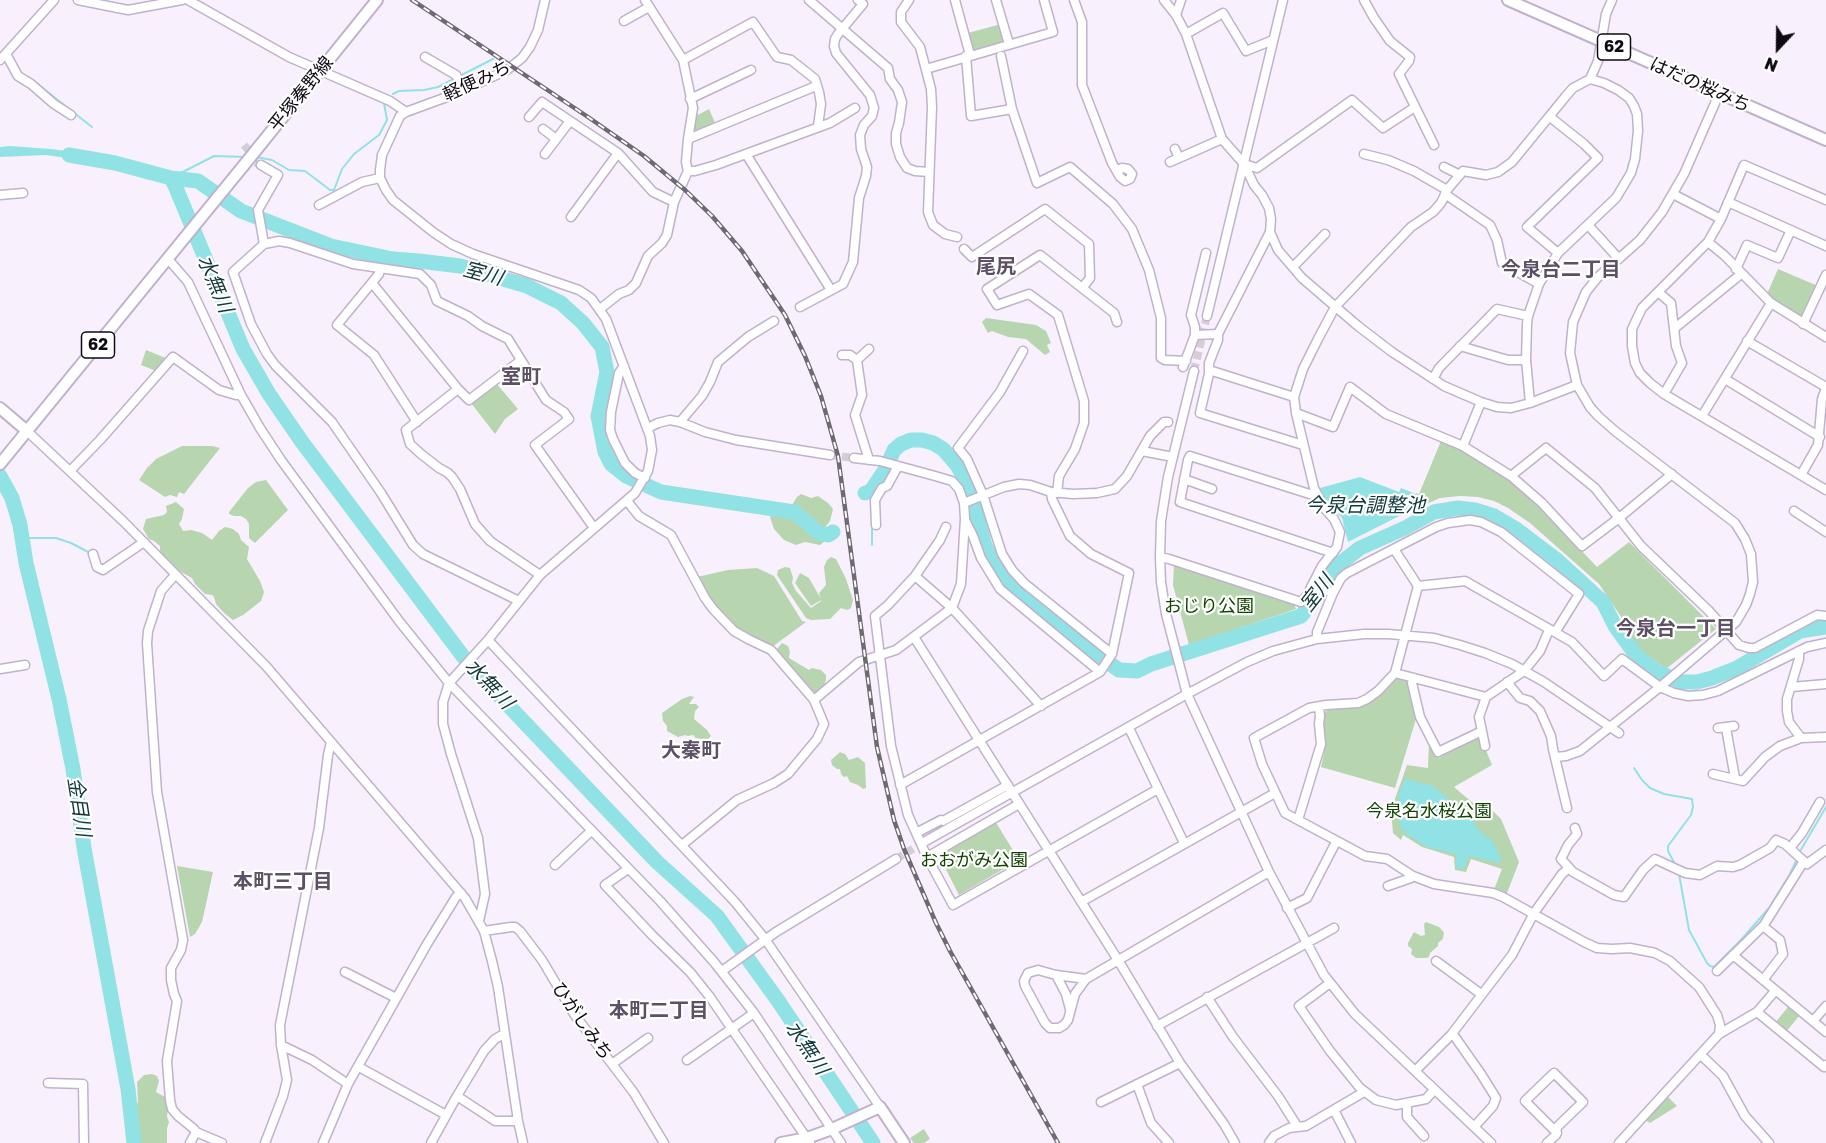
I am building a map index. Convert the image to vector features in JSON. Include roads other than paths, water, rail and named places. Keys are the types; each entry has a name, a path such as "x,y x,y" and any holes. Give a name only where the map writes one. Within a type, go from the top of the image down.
{"main road":[{"name":"平塚秦野線","path":"168,259 377,0"},
{"name":"はだの桜みち","path":"1508,0 1826,140"},
{"name":"62","path":"27,431 168,259"},
{"path":"0,408 27,431 0,464"},
{"path":"781,1143 808,1140 877,1108 904,1143"}],"street":[{"path":"54,0 3,57 18,76 71,115"},
{"path":"78,0 128,10 182,0"},
{"path":"188,0 289,57 390,101 406,112 396,121 382,155 380,178 393,200 451,244 473,254 579,290 591,298 600,309 651,436 652,450 648,471 635,493 540,575 487,641 450,682 442,702 443,724 478,838 485,894 479,921"},
{"name":"軽便みち","path":"406,112 460,82 507,70 522,58 538,30 545,0"},
{"path":"809,0 888,68 890,79 898,90 902,102 900,123 896,132 896,144 900,157 907,168 929,172"},
{"path":"800,307 843,284 853,262 859,198 867,167 861,149 860,135 864,125 872,116 874,108 870,95 836,53 834,46 835,39 863,4 858,0"},
{"path":"909,0 901,12 902,22 905,29 916,40 931,89 928,212 933,225 945,234 957,237"},
{"path":"955,0 968,56 970,116 1012,109"},
{"path":"996,0 1009,44"},
{"path":"926,69 1053,32 1044,0"},
{"path":"1074,0 1082,22 1083,85 1106,150 1116,170"},
{"path":"1164,0 1176,15 1186,34 1222,139 1244,164 1269,208 1271,219 1270,232 1218,334 1209,363 1200,413 1302,445"},
{"path":"1176,15 1181,0"},
{"path":"1207,316 1283,0"},
{"path":"1364,0 1390,41 1410,57 1399,74 1434,145"},
{"path":"1160,557 1169,558 1300,602 1309,592 1323,566 1337,547 1340,538 1339,526 1314,488 1302,445 1294,397 1303,369 1335,307 1411,227 1433,212 1463,171 1485,175 1498,172 1512,162 1573,88 1590,79 1598,61 1606,14 1612,0"},
{"path":"600,309 636,283 648,256 662,243 667,235 674,202 688,171 686,162 693,108 683,60 647,3 624,21"},
{"path":"1186,34 1223,13 1246,51 1273,40"},
{"path":"683,60 753,22 777,57 791,60 815,79 821,104 818,126"},
{"path":"1001,56 1012,109 1037,183 1070,167 1113,204 1132,230 1149,270 1161,318 1161,358 1165,360 1184,364 1194,335 1195,327 1191,315 1206,253"},
{"path":"425,57 460,82"},
{"path":"690,99 751,70"},
{"path":"1530,403 1526,360 1528,316 1539,284 1558,253 1616,198 1631,173 1635,159 1637,114 1629,98 1604,83 1590,79"},
{"path":"688,139 816,86"},
{"path":"1555,757 1574,754 1660,687 1726,631 1742,613 1750,594 1753,574 1751,554 1735,523 1598,416 1577,385 1570,353 1573,322 1586,292 1598,277 1640,240 1654,223 1673,194 1719,94"},
{"path":"1244,164 1257,168 1352,100 1383,128 1415,106"},
{"path":"529,117 542,102 618,153 653,192 674,202"},
{"path":"688,171 716,165 831,123 855,108"},
{"path":"1550,117 1598,158 1527,227 1558,253"},
{"path":"545,153 570,121"},
{"path":"543,129 556,139"},
{"path":"1170,162 1177,154 1222,139"},
{"path":"571,217 618,153"},
{"path":"746,153 831,290"},
{"path":"1364,154 1388,160 1414,171 1446,192 1490,225 1497,240 1502,263 1539,284"},
{"path":"261,165 278,175 258,210 264,244"},
{"path":"1826,200 1744,165 1721,219 1708,242 1642,308 1632,329 1635,363 1650,383 1664,394 1826,490"},
{"path":"1444,167 1460,175"},
{"path":"319,205 362,182 380,178"},
{"path":"0,195 23,193"},
{"path":"1673,194 1721,219"},
{"path":"1728,202 1826,246"},
{"path":"964,249 972,256 1045,209 1089,244 1090,278 1083,287"},
{"path":"1588,225 1619,259"},
{"path":"1675,328 1739,272 1747,245 1779,258 1791,230"},
{"path":"1270,232 1278,250 1302,278 1392,352 1443,386 1481,402 1511,408 1577,385"},
{"path":"1293,267 1325,234"},
{"path":"519,601 423,554 412,545 381,493 332,422 275,365 267,354 251,324 233,272 264,244 279,241 353,264 420,274 431,285 437,301 508,339 546,400 564,412 569,419 536,445 594,528"},
{"path":"1708,242 1771,303 1826,337"},
{"path":"900,785 1100,671 1112,655 1129,573 1091,554 1070,536 1052,499 1059,476 1075,449 1084,423 1084,401 1058,315 1029,294 998,305 987,289 1040,255 1114,312 1117,322"},
{"path":"168,259 188,282 241,395 281,460 399,621 450,682 725,969 834,1128 841,1143"},
{"path":"337,325 379,274 380,269"},
{"path":"1803,324 1826,275"},
{"path":"372,283 469,400 520,361"},
{"path":"1659,292 1671,303 1676,346 1682,363 1664,394"},
{"path":"1702,416 1771,303"},
{"path":"1433,378 1438,368 1497,309 1528,316"},
{"path":"328,319 374,355 417,422"},
{"path":"680,422 702,396 718,362 748,337 774,321"},
{"path":"1194,335 1218,334"},
{"path":"1747,341 1826,388 1822,399 1820,437 1815,453 1801,476"},
{"path":"1460,346 1508,360 1526,360"},
{"path":"857,360 869,349"},
{"path":"1023,351 1000,392 958,448 967,459 1002,554 1012,570 1024,583 1112,655"},
{"path":"842,355 850,355 857,360 862,395 855,415 869,460"},
{"path":"70,471 173,357 219,390 241,395"},
{"path":"624,366 619,373 611,412 610,430 625,463 644,479"},
{"path":"1209,370 1294,397"},
{"path":"1194,371 1168,477 1161,521 1160,557 1166,614 1172,644 1187,694 1269,872 1306,944 1330,983 1355,1014 1491,1143"},
{"path":"1725,379 1820,437"},
{"path":"1296,413 1333,427 1350,387 1386,414 1463,446 1511,476 1542,503 1582,546 1672,474"},
{"path":"458,389 406,430 410,444 452,477 460,489 475,524 490,541 540,575"},
{"path":"1463,446 1481,402"},
{"path":"648,428 664,421 680,422 705,432 736,440 830,455"},
{"path":"964,503 1004,487 1019,484 1073,494 1115,489 1127,476 1150,436 1164,422 1168,422"},
{"path":"27,431 144,542 266,666 461,893 484,931 498,987 523,1143"},
{"path":"1511,476 1546,448 1595,488 1641,546 1709,611 1739,645 1755,648 1817,615 1826,616"},
{"path":"1142,451 1173,457"},
{"path":"1319,498 1190,456 1180,502 1333,552"},
{"path":"814,699 859,662 896,650 952,608 961,584 965,519 964,503 959,489 952,482 880,461 854,458"},
{"path":"876,525 875,500 882,488 886,486 896,466"},
{"path":"1184,479 1212,489"},
{"path":"627,501 639,516 671,535 705,598 722,619 734,631 771,650 814,699 823,718 823,728 793,769 774,783 743,796 728,806 682,845"},
{"path":"1794,512 1826,532"},
{"path":"965,519 988,572 1000,588 1100,671"},
{"path":"1317,639 1317,632 1333,593 1341,578 1347,573 1448,522 1470,520 1501,532 1579,594 1524,671 1486,697 1479,717 1485,746"},
{"path":"946,527 940,540 915,576 875,616 891,746 908,815 953,905 1158,789"},
{"path":"93,554 97,567 103,570 144,542"},
{"path":"1394,549 1418,585 1395,673 1367,699 1358,703 1310,708 1254,738 1262,764 1285,813 1365,856 1388,859 1413,876 1445,887 1493,893 1597,948 1655,953 1670,961 1700,987 1717,1015 1720,1025 1719,1034"},
{"path":"176,574 161,591 148,631 147,643 158,792 183,940 181,950 171,968 171,980 177,1001 167,1061 172,1109 196,1132 222,1143"},
{"path":"915,576 952,608 1041,706"},
{"path":"1418,585 1465,581 1572,642 1604,676 1622,659 1660,687 1688,696 1710,694 1799,651 1826,643"},
{"path":"1312,585 1333,593"},
{"path":"916,833 1011,789 1129,728 1247,662 1273,651 1317,639 1364,634 1406,635 1434,638 1460,645 1485,653 1544,682 1619,733"},
{"path":"914,637 1118,960 1179,1063 1231,1141"},
{"path":"487,641 735,902 877,1108"},
{"path":"1799,651 1799,659 1787,699 1787,711 1789,722 1801,738"},
{"path":"0,669 25,665"},
{"path":"1395,673 1486,697"},
{"path":"1414,678 1412,683 1420,717 1438,752 1482,731"},
{"path":"1508,682 1520,698 1530,701 1540,711 1551,736 1567,808"},
{"path":"1791,687 1826,684"},
{"path":"1298,820 1321,744 1318,724 1319,707"},
{"path":"1129,728 1184,843"},
{"path":"1726,728 1735,778"},
{"path":"1713,774 1743,781 1752,769 1780,746 1801,738 1826,737"},
{"path":"265,1143 287,1080 280,1045 280,1025 319,828 331,742"},
{"path":"924,842 1011,789"},
{"path":"1081,902 1275,793"},
{"path":"1791,850 1820,802"},
{"path":"927,857 1019,804"},
{"path":"1575,828 1577,834 1568,845 1561,860 1569,868 1614,895 1624,897 1643,870 1655,859 1685,873 1700,875 1717,866 1740,865 1770,848 1776,840 1808,864 1826,850"},
{"path":"555,865 591,831"},
{"path":"1287,908 1307,898 1336,842"},
{"path":"725,969 762,942 896,859"},
{"path":"1717,971 1763,926 1803,859"},
{"path":"1416,1071 1451,1035 1512,955 1534,913 1562,874 1569,868"},
{"path":"628,869 605,885 690,972 732,1028 808,1140"},
{"path":"1086,979 1033,970 1025,977 1025,986 1045,1023 1050,1028 1059,1028 1068,1020 1075,994 1086,979 1269,872"},
{"path":"1388,886 1413,876"},
{"path":"323,1143 348,1084 396,998 456,897 461,893"},
{"path":"1763,926 1780,940 1783,954 1763,980"},
{"name":"ひがしみち","path":"484,931 511,927 520,931 542,960 574,1014 634,1093 664,1143"},
{"path":"1157,1026 1334,928"},
{"path":"1733,955 1826,1032"},
{"path":"1436,961 1481,994"},
{"path":"345,972 396,998"},
{"path":"1056,975 1066,994 1070,1009"},
{"path":"1330,983 1299,1006 1330,1051 1364,1092 1376,1100 1396,1105 1426,1099 1434,1090"},
{"path":"1619,1143 1719,1034 1757,1012 1775,991"},
{"path":"1207,997 1297,1126"},
{"path":"1813,1021 1826,1006"},
{"path":"1757,1012 1824,1067 1826,1065"},
{"path":"687,1060 754,1013"},
{"path":"431,1143 484,1051 495,1039 504,1034"},
{"path":"1451,1035 1455,1037 1496,1098 1493,1106 1474,1127"},
{"path":"612,1064 642,1039"},
{"path":"280,1045 312,1060 348,1084"},
{"path":"1701,1055 1723,1076 1744,1116 1769,1143"},
{"path":"1101,1102 1179,1063"},
{"path":"358,1067 446,1115"},
{"path":"1547,1143 1557,1135 1557,1132 1557,1127 1583,1102 1554,1072 1525,1101 1557,1132"},
{"path":"48,1083 83,1084 84,1143"},
{"path":"1137,1084 1151,1123 1169,1143"},
{"path":"1269,1143 1274,1136 1289,1128 1306,1126 1364,1092"},
{"path":"457,1096 495,1120 518,1120"},
{"path":"1407,1104 1407,1117 1424,1136"},
{"path":"1334,1110 1351,1143"},
{"path":"190,1143 196,1132"}],"water":[{"path":"0,147 91,154 88,161 46,155 0,157"},
{"name":"今泉台調整池","path":"1360,477 1399,492 1401,488 1416,494 1421,505 1348,542 1342,518 1327,502 1320,488"},
{"path":"1405,779 1433,786 1474,821 1483,834 1492,840 1501,858 1500,863 1469,856 1464,869 1456,868 1456,854 1427,847 1406,834 1400,826 1398,803 1399,793"}],"waterway":[{"path":"393,94 399,91 438,87 493,59"},
{"path":"35,82 92,127"},
{"path":"256,157 272,160 289,170 305,171 330,190 334,190 342,169 354,154 379,135 387,120 384,103"},
{"name":"室川","path":"69,155 115,163 171,178 198,181 241,211 331,246 393,259 460,266 527,286 561,303 583,323 602,347 607,372 598,416 605,452 611,464 626,476 661,492 794,512 819,533 828,535 833,532"},
{"path":"171,178 214,156 247,157"},
{"name":"水無川","path":"171,178 243,349 269,394 302,442 468,663 657,862 717,916 779,1002 873,1143"},
{"name":"室川","path":"865,493 871,491 885,470 894,450 901,444 911,440 922,440 943,449 957,465 969,487 985,546 1001,575 1019,595 1065,632 1119,670 1137,671 1151,664 1301,616 1338,565 1360,548 1434,512 1458,508 1494,516 1516,529 1557,560 1603,602 1615,626 1636,655 1656,671 1681,682 1697,682 1712,678 1737,668 1800,631 1826,627"},
{"name":"金目川","path":"0,476 12,498 20,525 26,563 59,699 128,1089 134,1143"},
{"path":"871,491 872,500"},
{"path":"872,518 872,545"},
{"path":"22,538 56,538 90,553"},
{"path":"1634,768 1650,788 1664,794 1692,799 1691,815 1668,846 1668,851 1676,866"},
{"path":"1799,853 1826,807"},
{"path":"1679,874 1689,930 1707,963 1714,967 1769,908 1797,859"}],"tunnel":[{"path":"244,145 250,152 249,160 261,165"},
{"path":"1194,371 1207,316"},
{"path":"830,455 854,458"},
{"path":"896,859 924,842"}],"railway":[{"path":"412,0 588,117 644,156 685,190 712,216 742,251 785,315 821,396 838,456 877,747 894,820 904,849 950,951 1058,1143"}],"district":[{"name":"尾尻","path":"996,267"},
{"name":"今泉台二丁目","path":"1561,270"},
{"name":"室町","path":"521,377"},
{"name":"今泉台一丁目","path":"1676,629"},
{"name":"大秦町","path":"691,751"},
{"name":"本町三丁目","path":"283,882"},
{"name":"本町二丁目","path":"659,1011"}],"park label":[{"name":"おじり公園","path":"1209,606"},
{"name":"今泉名水桜公園","path":"1429,811"},
{"name":"おおがみ公園","path":"974,860"}]}
